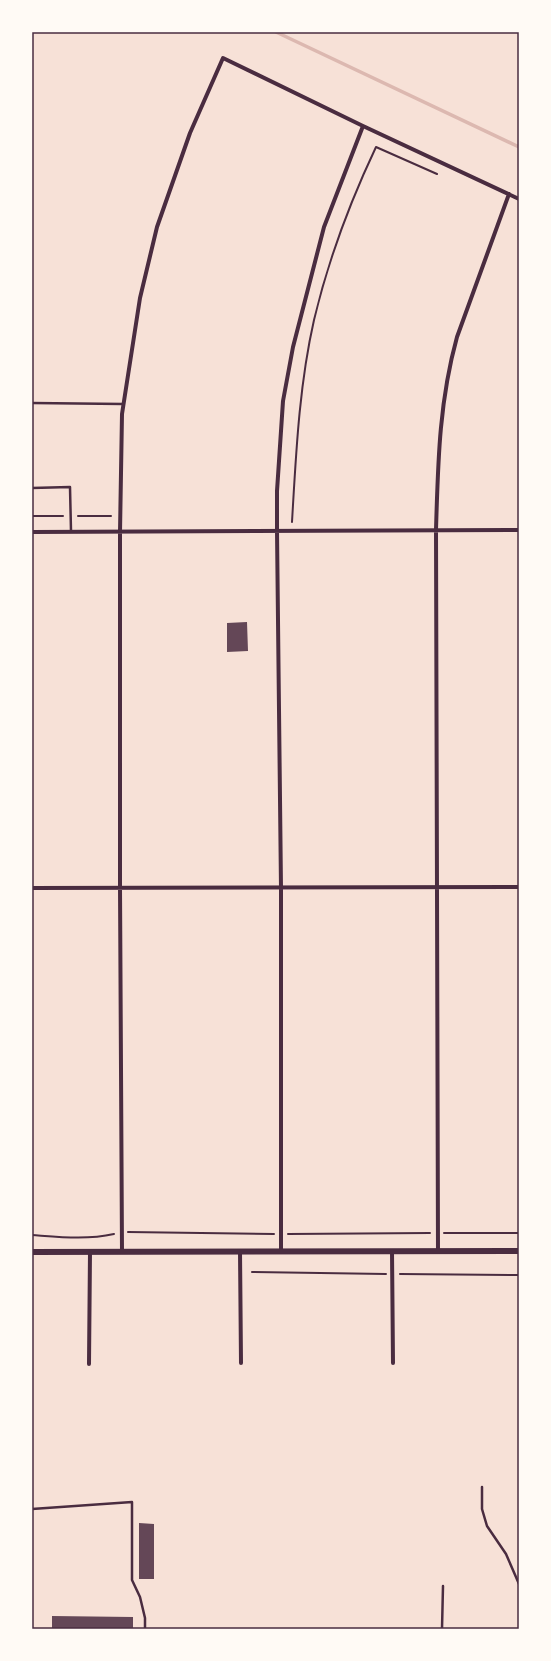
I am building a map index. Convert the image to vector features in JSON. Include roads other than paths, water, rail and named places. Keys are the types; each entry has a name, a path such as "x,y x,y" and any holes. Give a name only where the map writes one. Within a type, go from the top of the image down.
{"street":[{"path":"122,1251 120,532 122,414 140,298 156,228 190,134 224,58 364,126 519,198"},
{"path":"281,1251 281,888 277,491 283,401 292,346 324,227 364,126"},
{"path":"438,1251 436,530 439,432 450,360 462,321 508,194"},
{"path":"32,532 519,530"},
{"path":"32,888 519,887"},
{"path":"240,1251 241,1363"},
{"path":"392,1251 393,1363"},
{"path":"32,1252 519,1251"},
{"path":"89,1364 90,1252"}],"lane":[{"path":"32,402 123,404"},
{"path":"32,488 70,487 71,532"},
{"path":"482,1488 482,1509 487,1526 506,1554 519,1584"},
{"path":"32,1509 132,1502 132,1580 140,1597 145,1618 145,1629"},
{"path":"442,1629 444,1586"}],"waterway":[{"path":"276,32 519,147"}]}
